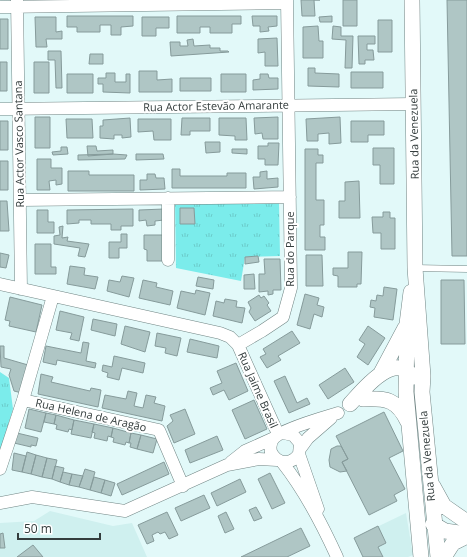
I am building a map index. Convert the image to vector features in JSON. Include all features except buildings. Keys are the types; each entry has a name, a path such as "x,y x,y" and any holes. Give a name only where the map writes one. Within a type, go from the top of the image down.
{"street":[{"name":"Rua da Venezuela","path":"412,0 415,268 422,346 422,392 433,524 438,557"},
{"path":"0,7 17,3 287,2"},
{"name":"Rua do Parque","path":"238,345 262,332 283,317 291,288 287,2"},
{"name":"Rua Actor Vasco Santana","path":"17,3 21,289"},
{"name":"Rua Actor Estevão Amarante","path":"0,109 413,104"},
{"path":"20,200 290,197"},
{"path":"168,198 168,260"},
{"name":"Rua da Venezuela","path":"415,268 407,324 406,370 409,425 418,506 421,557"},
{"path":"0,284 220,333 230,337 238,345"},
{"name":"Rua Helena de Aragão","path":"53,296 23,400 159,430 183,486"},
{"path":"350,405 364,388 381,373 407,324"},
{"name":"Rua Jaime Brasil","path":"238,345 279,435"},
{"path":"0,503 32,497 126,511 227,466 259,459 292,461 313,433 350,405 406,370 417,357 422,346"},
{"path":"381,373 395,368 406,370 412,375 422,392"},
{"path":"227,466 245,451 350,405 383,398 394,403 400,408 409,425"},
{"path":"0,469 23,400"},
{"path":"323,526 299,484 271,452 271,442 279,435 293,435 300,443 300,451 323,526 335,556"},
{"path":"430,475 433,487 444,506 467,522"},
{"path":"418,524 433,524 447,519 467,522"},
{"path":"433,524 445,531 467,535"},
{"path":"444,557 454,543 467,535"}],"lane":[{"path":"415,268 467,269"}],"shaded area":[{"path":"50,511 113,526 132,523 147,557 0,557 0,523 34,521"},
{"path":"406,513 413,555 408,557 363,557 354,538"}],"green space":[{"path":"279,201 280,256 245,257 241,281 176,268 175,202"},
{"path":"0,372 9,378 13,409 0,452"}]}
